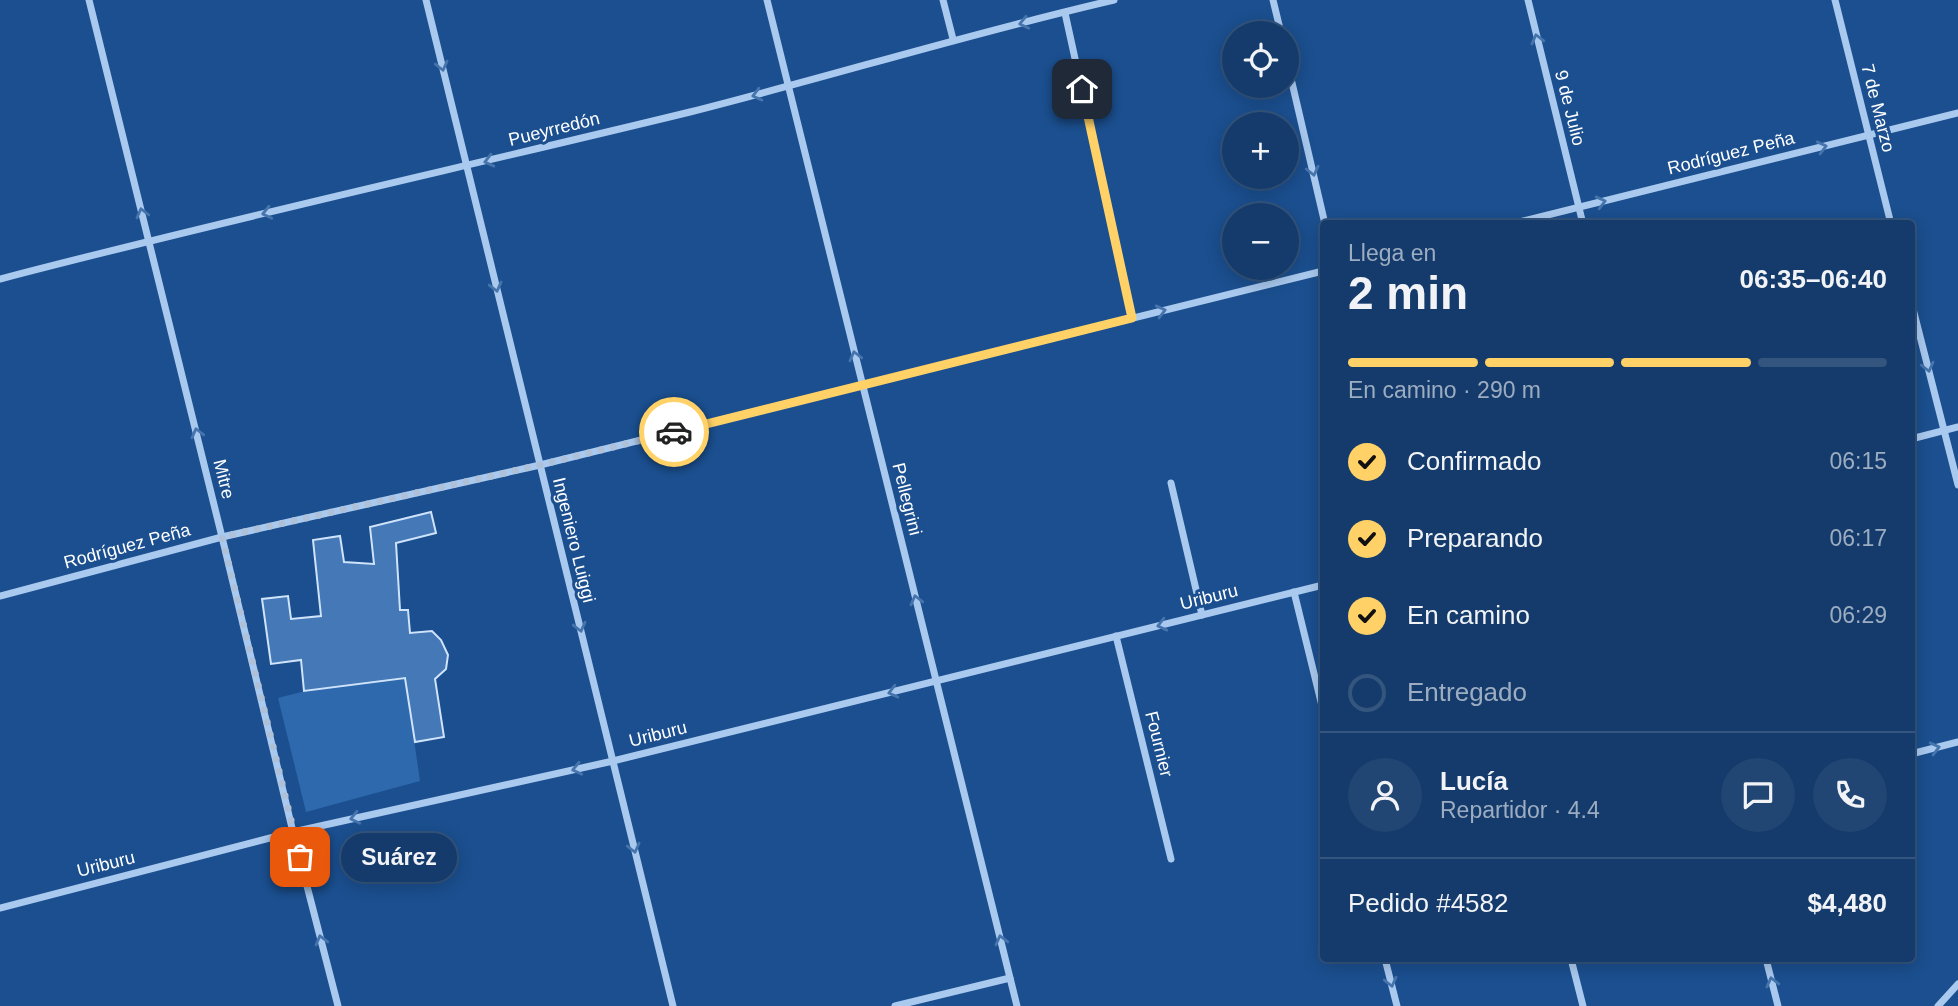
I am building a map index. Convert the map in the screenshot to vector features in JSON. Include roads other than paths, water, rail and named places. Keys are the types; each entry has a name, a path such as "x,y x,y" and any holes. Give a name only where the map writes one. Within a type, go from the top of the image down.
{"street":[{"name":"Mitre","path":"89,0 338,1006"},
{"name":"Ingeniero Luiggi","path":"426,0 673,1006"},
{"name":"Pellegrini","path":"767,0 1017,1006"},
{"path":"943,0 953,39"},
{"name":"Pueyrredón","path":"0,279 149,240 467,167 789,87 953,39 1110,0"},
{"path":"1273,0 1278,21"},
{"name":"9 de Julio","path":"1528,0 1582,220"},
{"name":"7 de Marzo","path":"1835,0 1890,220"},
{"path":"1065,13 1132,318"},
{"path":"1296,98 1324,220"},
{"name":"Rodríguez Peña","path":"1527,220 1958,113"},
{"name":"Rodríguez Peña","path":"0,596 222,537 540,465 1320,272"},
{"path":"1915,317 1958,485"},
{"path":"1915,438 1958,427"},
{"path":"1171,483 1202,615"},
{"name":"Uriburu","path":"0,908 293,832 613,761 1320,586"},
{"path":"1294,592 1320,698"},
{"name":"Fournier","path":"1116,636 1171,859"},
{"path":"1915,753 1958,742"},
{"path":"1386,962 1397,1006"},
{"path":"1572,962 1583,1006"},
{"path":"1767,962 1778,1006"},
{"path":"895,1006 1010,978"},
{"path":"1938,1006 1958,984"}],"place":[{"name":"Suárez","path":"300,857"}]}
